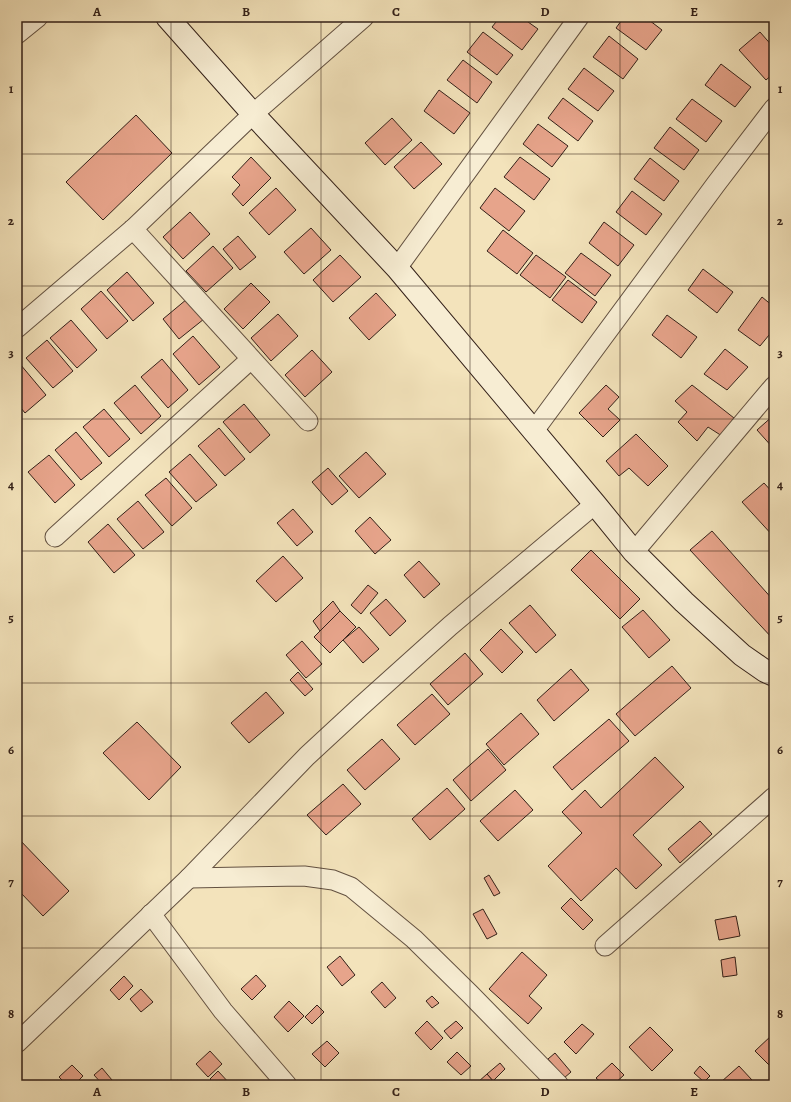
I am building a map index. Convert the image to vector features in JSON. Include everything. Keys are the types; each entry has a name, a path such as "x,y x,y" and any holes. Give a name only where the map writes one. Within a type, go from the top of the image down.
{"street":[{"path":"17,34 38,17"},
{"path":"167,17 253,114 397,268 634,552 684,602 742,655 774,676"},
{"path":"17,328 133,229 253,114 364,17"},
{"path":"397,268 579,17"},
{"path":"533,432 774,108"},
{"path":"133,229 308,421"},
{"path":"55,537 251,359"},
{"path":"634,552 774,386"},
{"path":"17,1043 189,878 307,756 450,626 595,504"},
{"path":"605,946 774,797"},
{"path":"189,878 261,875 304,876 333,880 351,887 414,939 476,999 559,1085"},
{"path":"151,914 223,1011 284,1084"}],"building":[{"path":"500,17 521,17 538,29 522,50 492,27"},
{"path":"538,17 546,17 543,21"},
{"path":"624,17 645,17 662,30 646,50 616,28"},
{"path":"483,32 513,55 497,75 467,52"},
{"path":"760,32 774,48 774,73 766,80 739,50"},
{"path":"609,36 638,59 623,79 593,57"},
{"path":"463,60 492,82 477,103 447,80"},
{"path":"721,64 751,87 735,107 705,85"},
{"path":"584,68 614,91 598,111 568,89"},
{"path":"439,90 470,113 454,134 424,111"},
{"path":"563,98 593,121 578,141 548,118"},
{"path":"692,99 722,121 706,142 676,119"},
{"path":"136,115 172,153 103,220 66,182"},
{"path":"392,118 412,140 385,165 365,143"},
{"path":"538,124 568,146 552,167 523,144"},
{"path":"670,127 699,150 684,170 654,148"},
{"path":"421,142 442,164 414,189 394,167"},
{"path":"251,157 271,178 243,206 232,194 240,185 232,177"},
{"path":"520,157 550,179 534,200 504,177"},
{"path":"650,158 679,181 664,201 634,179"},
{"path":"276,188 296,210 269,235 249,213"},
{"path":"495,188 525,211 509,231 480,208"},
{"path":"632,191 662,214 646,235 616,212"},
{"path":"190,212 210,234 183,259 163,237"},
{"path":"604,222 634,245 618,266 589,243"},
{"path":"311,228 331,250 304,274 284,252"},
{"path":"503,230 533,253 517,274 487,251"},
{"path":"238,236 256,257 240,270 223,249"},
{"path":"213,246 233,268 206,292 186,271"},
{"path":"581,253 611,275 595,296 565,273"},
{"path":"340,255 361,277 333,302 313,280"},
{"path":"536,255 566,277 550,298 520,275"},
{"path":"703,269 733,292 717,313 688,290"},
{"path":"127,272 154,303 133,321 107,290"},
{"path":"568,280 597,302 582,323 552,300"},
{"path":"251,283 270,302 243,329 224,309"},
{"path":"101,291 128,321 107,339 81,309"},
{"path":"376,293 396,315 369,340 349,318"},
{"path":"762,297 774,307 774,329 760,346 738,330"},
{"path":"187,299 204,319 179,339 163,319"},
{"path":"278,314 298,336 271,361 251,338"},
{"path":"667,315 697,337 681,358 652,335"},
{"path":"71,320 97,350 77,368 50,338"},
{"path":"193,336 220,367 199,385 173,354"},
{"path":"47,340 73,371 53,388 26,358"},
{"path":"725,349 748,367 727,390 704,374"},
{"path":"312,350 332,372 305,397 285,375"},
{"path":"162,359 188,390 168,408 141,377"},
{"path":"20,364 46,395 25,413 17,403 17,367"},
{"path":"135,385 161,416 141,434 114,403"},
{"path":"606,385 619,397 608,409 620,420 603,437 579,413"},
{"path":"692,385 734,418 722,436 708,427 697,441 678,422 687,412 675,401"},
{"path":"244,404 270,435 250,453 223,422"},
{"path":"104,409 130,439 109,457 83,427"},
{"path":"774,415 774,449 757,430"},
{"path":"219,428 245,459 225,476 198,446"},
{"path":"76,432 102,463 81,480 55,450"},
{"path":"636,434 668,466 648,486 629,468 619,476 606,461"},
{"path":"366,452 386,474 359,498 339,476"},
{"path":"190,454 217,485 196,502 169,472"},
{"path":"49,455 75,485 55,503 28,472"},
{"path":"328,468 348,491 332,505 312,482"},
{"path":"166,478 192,508 172,526 145,495"},
{"path":"764,483 774,494 774,537 742,502"},
{"path":"138,501 164,532 143,549 117,519"},
{"path":"293,509 313,532 297,546 277,523"},
{"path":"370,517 391,540 375,554 355,531"},
{"path":"108,524 135,555 114,573 88,542"},
{"path":"712,531 774,601 774,640 690,550"},
{"path":"591,550 640,599 620,619 571,570"},
{"path":"283,556 303,578 276,602 256,581"},
{"path":"419,561 440,584 424,598 404,575"},
{"path":"368,585 378,593 361,614 351,605"},
{"path":"386,599 406,621 390,636 370,613"},
{"path":"333,601 340,611 320,631 313,621"},
{"path":"530,605 556,635 536,653 509,623"},
{"path":"643,610 670,640 649,658 622,627"},
{"path":"340,611 356,627 330,653 314,637"},
{"path":"359,627 379,649 363,663 343,640"},
{"path":"501,629 523,652 502,673 480,650"},
{"path":"302,641 322,664 306,678 286,655"},
{"path":"465,653 483,674 448,705 430,684"},
{"path":"672,666 691,688 635,736 616,714"},
{"path":"571,669 589,690 554,721 537,700"},
{"path":"298,672 313,689 305,696 290,680"},
{"path":"266,692 284,713 249,743 231,723"},
{"path":"432,694 450,714 415,745 397,725"},
{"path":"521,713 539,734 504,765 486,744"},
{"path":"609,719 629,741 572,790 553,767"},
{"path":"137,722 181,767 149,800 103,753"},
{"path":"382,739 400,759 365,790 347,770"},
{"path":"488,749 506,770 471,801 453,780"},
{"path":"655,757 684,787 633,835 662,865 636,889 616,868 581,901 548,866 582,833 562,812 585,790 601,808"},
{"path":"343,784 361,804 326,835 307,815"},
{"path":"447,788 465,809 430,840 412,819"},
{"path":"515,790 533,810 498,841 480,821"},
{"path":"700,821 712,834 680,863 668,849"},
{"path":"17,837 69,891 43,916 20,892 17,895"},
{"path":"489,875 500,893 494,896 484,878"},
{"path":"571,898 593,920 583,930 561,908"},
{"path":"483,909 497,934 487,939 473,914"},
{"path":"736,916 740,936 719,940 715,920"},
{"path":"522,952 547,975 529,996 542,1008 528,1024 489,989"},
{"path":"340,956 355,975 342,986 327,967"},
{"path":"735,957 737,975 723,977 721,960"},
{"path":"256,975 266,986 252,1000 241,989"},
{"path":"124,976 133,986 119,1000 110,990"},
{"path":"382,982 396,998 385,1008 371,992"},
{"path":"141,989 153,1002 141,1012 130,999"},
{"path":"432,996 439,1003 432,1008 426,1001"},
{"path":"289,1001 304,1016 288,1032 274,1017"},
{"path":"317,1005 324,1012 312,1024 305,1017"},
{"path":"427,1021 443,1038 431,1050 415,1033"},
{"path":"456,1021 463,1028 451,1039 444,1031"},
{"path":"582,1024 594,1034 576,1054 564,1042"},
{"path":"650,1027 673,1050 652,1071 629,1047"},
{"path":"772,1035 774,1036 774,1060 769,1065 755,1051"},
{"path":"327,1041 339,1053 325,1067 312,1054"},
{"path":"210,1051 222,1064 208,1077 196,1064"},
{"path":"457,1052 471,1066 461,1075 447,1062"},
{"path":"555,1053 571,1072 564,1078 548,1059"},
{"path":"500,1063 505,1069 493,1081 487,1074"},
{"path":"612,1063 624,1075 613,1085 604,1085 596,1078"},
{"path":"72,1065 83,1076 74,1085 67,1085 59,1077"},
{"path":"700,1066 710,1076 704,1082 694,1073"},
{"path":"739,1066 752,1080 747,1085 724,1085 721,1082"},
{"path":"102,1068 112,1080 107,1085 103,1085 94,1075"},
{"path":"218,1071 231,1085 216,1085 210,1079"},
{"path":"487,1074 493,1081 488,1085 481,1085 478,1082"},
{"path":"177,1080 183,1085 172,1085"},
{"path":"625,1080 633,1085 623,1085"},
{"path":"712,1080 717,1085 707,1085"}]}
